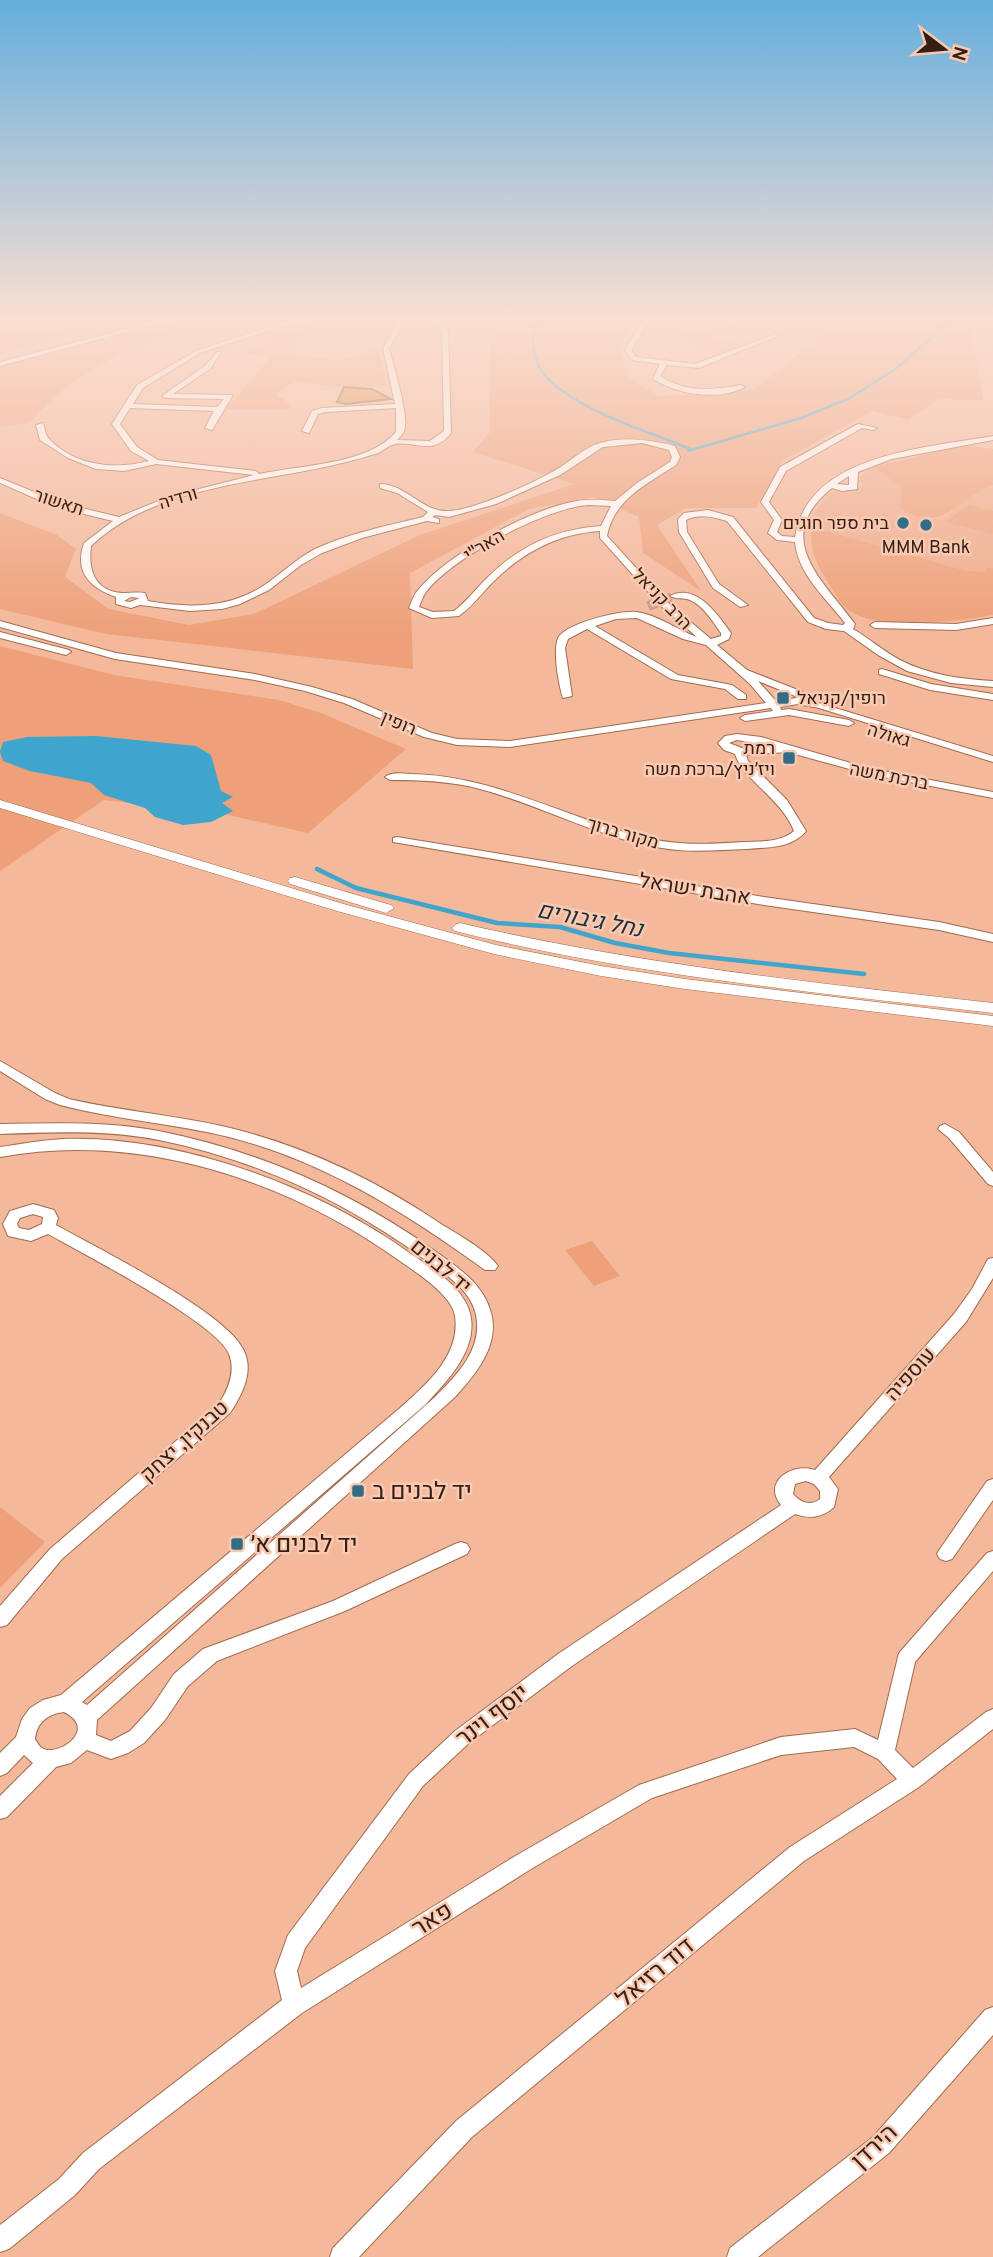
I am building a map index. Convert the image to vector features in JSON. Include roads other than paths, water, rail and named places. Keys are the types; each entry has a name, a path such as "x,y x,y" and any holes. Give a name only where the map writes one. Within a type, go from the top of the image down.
{"main road":[{"path":"0,793 414,917 474,932 697,971 993,1009"},
{"path":"0,804 342,908 494,949 601,971 685,984 993,1021"}],"street":[{"path":"40,425 43,438 63,454 87,465 124,471 156,462 268,474"},
{"path":"117,425 134,449 156,462"},
{"path":"306,431 309,425"},
{"path":"402,425 394,442 435,443 443,438 447,432 447,425"},
{"path":"798,540 780,538 772,533 778,520 765,502 781,472 860,426 873,428"},
{"path":"383,486 400,491 430,515 446,520 450,518 449,514 493,502 540,482 601,445 642,441 664,445 676,452 673,463 616,504 603,528"},
{"path":"993,441 898,455 854,471 813,502 801,526 798,540 802,556 812,574 840,610 888,657 910,668 936,676 993,684"},
{"name":"ורדיה","path":"394,442 335,462 268,474 174,498 120,520 87,545 85,571 89,580 99,588 123,596 140,594 145,598 141,602 183,609 234,603 253,596 300,561 320,550 430,515"},
{"path":"837,485 854,487 854,471"},
{"name":"תאשור","path":"0,480 58,505 120,520"},
{"name":"האר\"י","path":"603,528 569,530 532,546 456,614 432,615 414,608 421,590 447,567 523,522 575,504 616,504"},
{"path":"743,604 716,586 683,532 682,519 708,513 730,519 811,620 826,626 855,626 876,630 956,627 993,621"},
{"name":"הרב קניאל","path":"603,528 603,536 608,545 628,562 664,604 763,693 769,704"},
{"path":"567,696 560,648 564,637 587,625 647,612 662,627 706,643 721,641 726,633 697,597 675,596"},
{"name":"רופין","path":"0,624 115,656 255,677 308,689 348,701 428,735 457,742 510,744 615,734"},
{"path":"587,625 676,677 728,687 742,698"},
{"path":"855,626 876,630 885,646 922,664 954,674 993,678"},
{"name":"רופין","path":"0,635 104,661 287,691 342,708 440,748 503,754 751,713 787,713"},
{"name":"הרב קניאל","path":"731,665 785,687 799,694 805,702"},
{"path":"882,673 930,687 993,696"},
{"path":"763,693 785,687"},
{"path":"769,704 787,713 800,708 805,702"},
{"name":"רופין","path":"751,713 769,704 805,702"},
{"name":"גאולה","path":"805,702 993,761"},
{"name":"גאולה","path":"787,713 836,719 993,761"},
{"path":"736,737 753,744 740,753 726,748 724,741 736,737"},
{"name":"ברכת משה","path":"753,744 786,749 849,768 993,795"},
{"name":"מקור ברוך","path":"390,778 443,779 485,787 650,843 721,847 768,844 797,835 800,831 799,825 788,808 743,762 740,753"},
{"name":"אהבת ישראל","path":"397,840 764,901 939,926 993,938"},
{"name":"יד לבנים","path":"0,1065 39,1090 65,1102 225,1132 284,1147 330,1166 397,1201 490,1266"},
{"name":"יד לבנים","path":"0,1127 105,1130 158,1136 279,1169 331,1192 402,1233 467,1284 478,1298 484,1316 481,1347 473,1364 441,1402 87,1717"},
{"path":"945,1129 954,1135 993,1181"},
{"name":"יד לבנים","path":"0,1152 40,1145 115,1145 209,1164 279,1188 311,1200 388,1246 453,1294 462,1308 464,1320 456,1356 424,1394 290,1513 66,1703"},
{"name":"טבנקין, יצחק","path":"0,1619 56,1554 224,1409 237,1391 240,1368 235,1348 222,1333 147,1284 48,1227 51,1218 49,1214 40,1209 20,1212 5,1225"},
{"path":"5,1225 24,1236 38,1234 48,1227"},
{"name":"עוספיה","path":"817,1478 960,1318 979,1291 993,1263"},
{"path":"799,1474 817,1478 829,1489 828,1502 824,1507 809,1511 793,1506 784,1496 784,1485 799,1474"},
{"path":"946,1554 993,1486"},
{"name":"יוסף וינר","path":"294,2005 286,1971 296,1942 416,1780 462,1737 565,1660 793,1506"},
{"path":"85,1741 111,1750 121,1747 137,1737 158,1714 181,1680 210,1655 340,1606 461,1549"},
{"path":"885,1753 906,1659 993,1558"},
{"path":"0,1767 25,1741 29,1722 45,1708 66,1703 75,1706 87,1717 89,1725 85,1741 70,1755 50,1759 34,1754 25,1741"},
{"name":"דוד רזיאל","path":"342,2257 464,2129 797,1854 912,1781 993,1718"},
{"name":"פאר","path":"0,2240 67,2188 91,2161 294,2005 524,1862 646,1791 781,1746 855,1738 885,1753 912,1781"},
{"path":"0,1810 50,1759"},
{"name":"הירדן","path":"739,2257 881,2145 993,2018"}],"water":[{"path":"96,736 196,746 211,755 221,791 233,797 222,803 233,811 211,822 183,825 155,817 145,808 104,795 91,783 30,771 3,761 0,752 3,742 27,737"}],"waterway":[{"path":"630,425 690,449"},
{"path":"688,451 776,425"},
{"name":"נחל גיבורים","path":"317,869 356,888 497,923 560,927 615,943 669,953 864,974"}],"tunnel":[{"path":"648,606 675,596"}],"place":[{"name":"בית ספר חוגים","path":"903,523"},
{"name":"MMM Bank","path":"926,525"},
{"name":"רופין/קניאל","path":"783,698"},
{"name":"רמת ויז׳ניץ/ברכת משה","path":"789,758"},
{"name":"יד לבנים ב","path":"358,1491"},
{"name":"יד לבנים א׳","path":"237,1544"}]}
